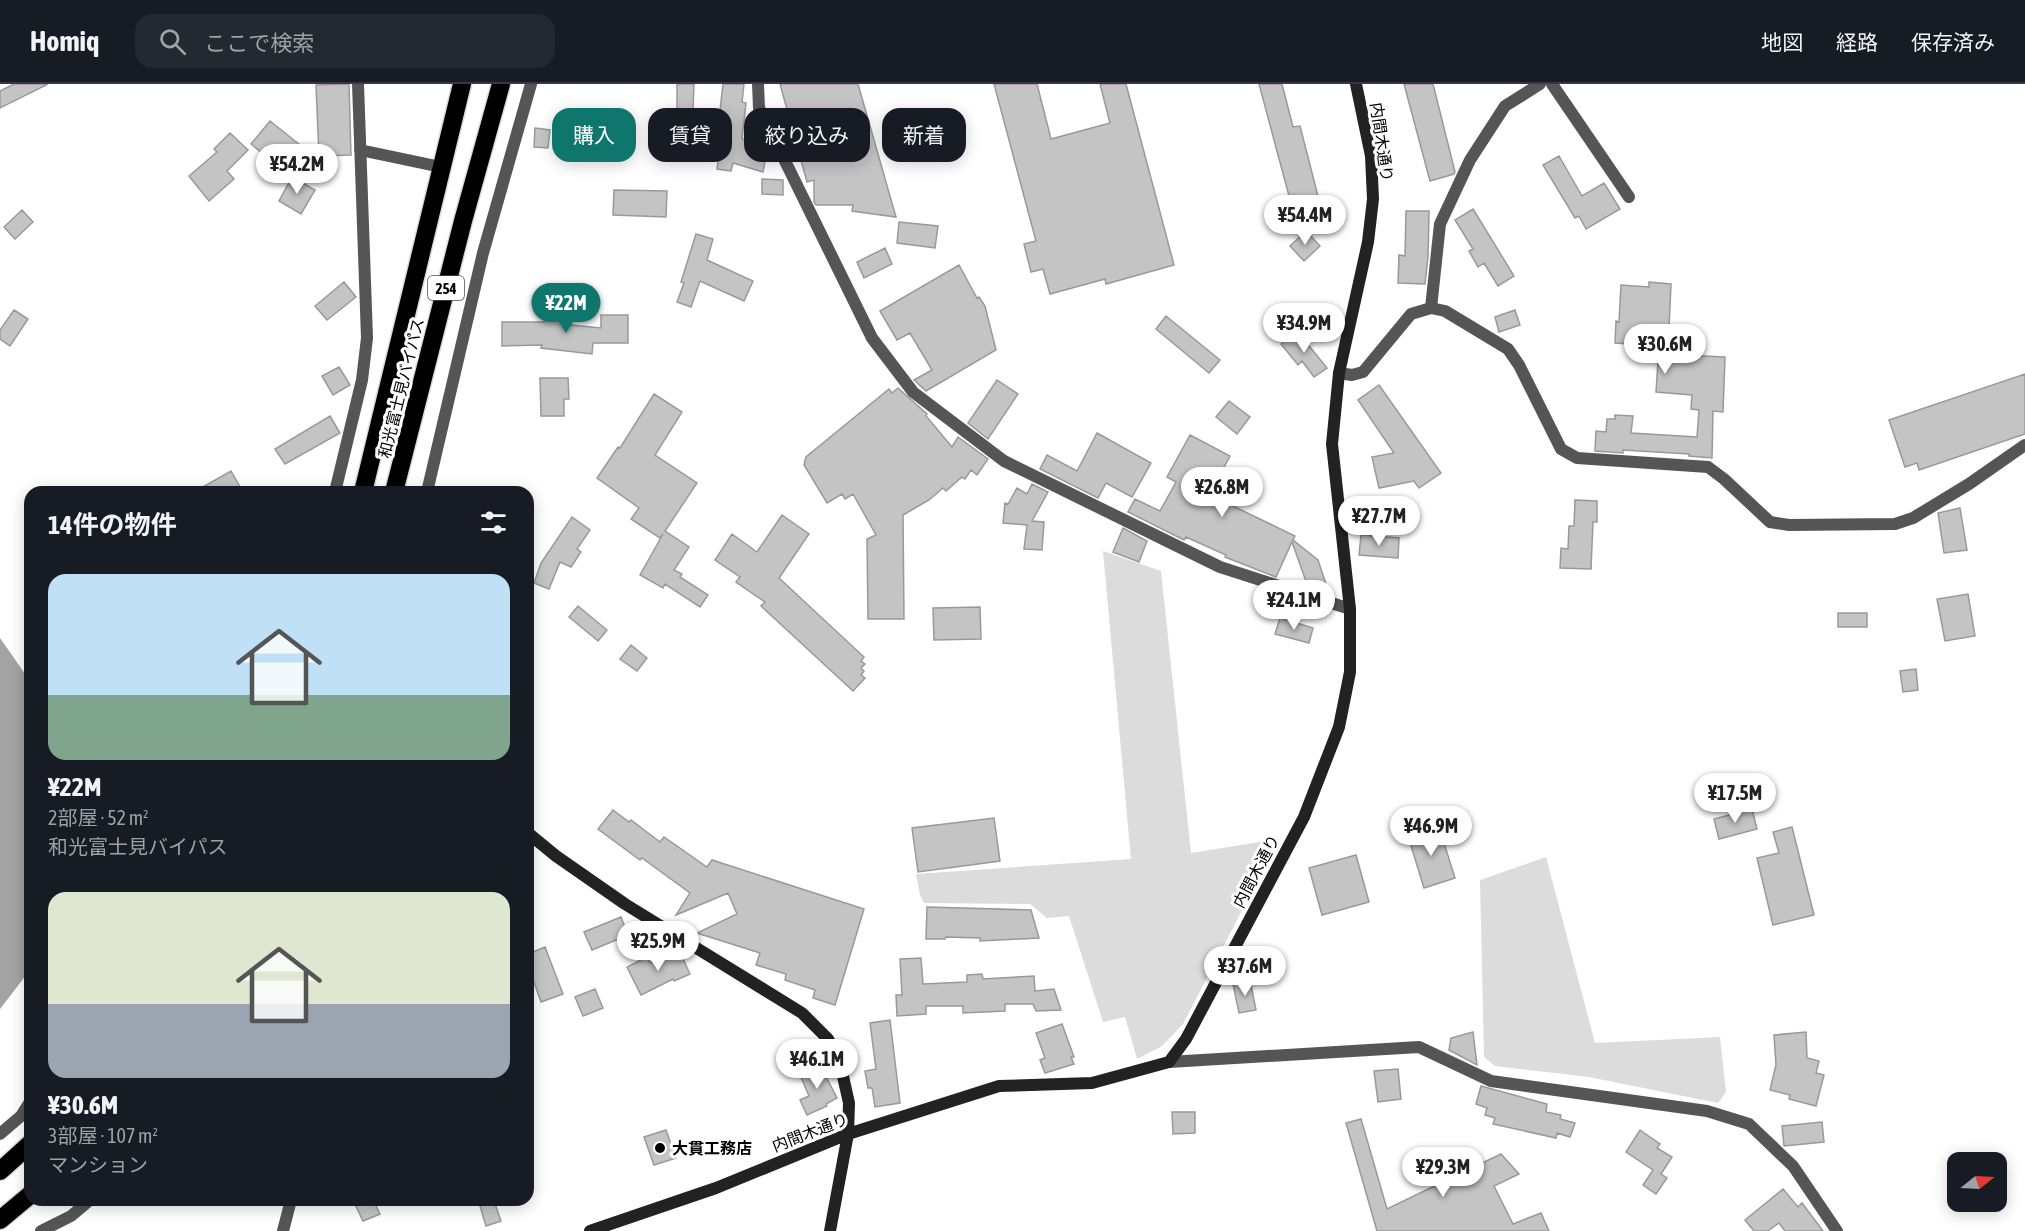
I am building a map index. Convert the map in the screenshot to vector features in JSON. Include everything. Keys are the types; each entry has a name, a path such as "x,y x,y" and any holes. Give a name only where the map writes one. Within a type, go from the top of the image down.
{"highway":[{"name":"和光富士見バイパス","path":"364,486 462,84"},
{"name":"和光富士見バイパス","path":"396,486 463,221 501,84"},
{"path":"0,1171 24,1149"},
{"path":"0,1220 24,1200"}],"street":[{"path":"336,486 365,361 367,338 358,84"},
{"path":"428,486 483,253 531,84"},
{"path":"758,84 759,108 872,338 913,392 1004,461 1014,466 1220,567 1350,609"},
{"name":"内間木通り","path":"590,1231 716,1188 848,1134 999,1086 1092,1083 1169,1062 1186,1039 1304,817 1339,727 1350,672 1350,609 1332,444 1339,374 1368,242 1373,199 1371,156 1356,84"},
{"path":"1431,308 1440,224 1470,160 1505,106 1540,84"},
{"path":"1552,84 1629,197"},
{"path":"360,150 441,167"},
{"path":"1339,374 1352,375 1363,372 1411,314 1431,308 1445,311 1508,349 1519,365 1561,449 1577,458 1708,467 1770,522 1789,525 1895,524 1913,518 1969,484 2025,445"},
{"path":"534,838 602,888 790,1005 813,1023 832,1046 844,1075 849,1102 848,1134 830,1231"},
{"path":"1169,1062 1419,1047 1491,1081 1707,1111 1749,1124 1793,1166 1837,1231"},
{"path":"0,1134 24,1111"},
{"path":"41,1231 71,1216 83,1206"},
{"path":"283,1231 289,1206"}],"shaded area":[{"path":"1103,551 1161,571 1191,853 1279,839 1183,1024 1162,1046 1137,1059 1125,1017 1103,1022 1069,916 1047,918 1030,904 924,903 916,874 1131,859"},
{"path":"0,638 24,672 24,978 0,1009"},
{"path":"1546,857 1595,1043 1720,1037 1726,1092 1718,1103 1589,1077 1495,1066 1484,1057 1480,880"}],"building":[{"path":"14,84 48,84 0,108 0,91"},
{"path":"349,84 351,155 319,156 316,85"},
{"path":"677,84 694,84 693,108 677,108"},
{"path":"723,84 744,84 742,102 746,103 742,139 744,140 744,162 765,162 763,172 733,163 731,171 717,169 718,162 732,162 732,108 720,108"},
{"path":"780,84 858,84 865,108 787,108"},
{"path":"994,84 1037,84 1051,139 1110,123 1100,84 1126,84 1174,265 1106,284 1105,279 1050,294 1043,269 1031,272 1024,244 1036,241"},
{"path":"1259,84 1282,84 1293,127 1300,126 1319,200 1292,207"},
{"path":"1404,84 1433,84 1454,174 1430,181"},
{"path":"270,121 314,156 268,158 251,144"},
{"path":"870,126 896,217 852,211 853,205 816,205 814,180 807,182 801,162 870,162"},
{"path":"535,128 550,130 548,148 534,147"},
{"path":"230,133 248,150 227,171 234,179 209,201 189,176 217,152 214,149"},
{"path":"1559,156 1582,196 1604,183 1620,209 1586,229 1579,216 1575,218 1543,165"},
{"path":"292,177 315,190 301,214 279,201"},
{"path":"762,179 783,180 783,195 762,194"},
{"path":"614,190 667,191 666,217 613,215"},
{"path":"1473,209 1514,276 1498,286 1484,263 1478,267 1469,251 1473,249 1455,220"},
{"path":"22,210 33,222 15,239 4,227"},
{"path":"1406,211 1429,211 1425,284 1398,283 1399,255 1405,256"},
{"path":"899,222 938,226 935,248 897,243"},
{"path":"1306,231 1320,246 1304,261 1290,246"},
{"path":"696,234 713,239 707,260 753,281 744,301 700,281 691,307 677,302"},
{"path":"885,248 892,264 864,278 857,262"},
{"path":"959,265 977,298 979,297 985,306 996,350 926,391 914,380 932,370 910,333 897,340 880,311"},
{"path":"344,282 356,297 327,320 315,306"},
{"path":"1649,282 1671,284 1669,328 1684,330 1682,355 1725,357 1723,412 1713,411 1712,458 1689,456 1689,454 1623,450 1623,453 1595,451 1596,431 1606,432 1607,419 1615,419 1615,415 1633,416 1631,433 1697,437 1699,410 1691,409 1692,395 1656,392 1659,346 1615,343 1616,321 1619,322 1621,285 1649,287"},
{"path":"14,310 28,319 10,346 0,339 0,330"},
{"path":"1515,310 1520,325 1499,332 1495,317"},
{"path":"601,315 628,315 628,343 593,343 592,354 541,348 542,345 502,346 502,322 544,322 545,318 572,321 571,325 601,328"},
{"path":"1166,316 1220,360 1209,373 1156,329"},
{"path":"1297,331 1327,368 1314,377 1302,361 1298,365 1281,344"},
{"path":"339,367 350,385 333,395 322,376"},
{"path":"2025,374 2025,434 1919,470 1917,463 1905,467 1889,420"},
{"path":"540,378 568,378 569,399 564,399 564,416 541,416"},
{"path":"997,380 1018,394 988,439 968,423"},
{"path":"1379,385 1441,473 1419,488 1414,481 1379,488 1372,457 1394,453 1358,400"},
{"path":"898,388 927,414 926,416 952,447 958,437 988,459 977,475 971,470 965,479 962,477 946,491 943,488 929,500 903,515 904,619 868,619 867,539 876,535 853,494 845,499 842,494 827,503 804,465 806,457 889,389 892,393"},
{"path":"654,394 682,412 655,455 697,483 665,531 689,547 674,570 682,574 680,577 708,595 700,607 665,584 663,588 640,575 663,534 660,538 631,519 639,508 597,478 618,447 620,448"},
{"path":"1229,401 1250,417 1237,434 1216,417"},
{"path":"330,416 340,433 285,464 275,449"},
{"path":"1097,433 1151,463 1132,497 1106,483 1098,498 1040,469 1047,455 1077,471"},
{"path":"1190,435 1230,456 1210,493 1295,536 1293,540 1318,560 1327,587 1318,590 1308,587 1292,542 1276,577 1225,557 1226,555 1186,537 1184,540 1128,512 1135,499 1160,511 1176,482 1167,477"},
{"path":"231,471 240,486 205,486"},
{"path":"1032,484 1048,492 1032,521 1044,522 1042,550 1024,549 1027,525 1003,523 1005,503 1008,504 1017,488 1027,494"},
{"path":"1575,500 1597,501 1597,522 1593,522 1591,569 1560,568 1561,548 1568,549 1569,526 1574,526"},
{"path":"1960,508 1967,550 1944,553 1938,513"},
{"path":"782,515 809,534 779,578 864,657 861,661 865,664 861,668 864,671 861,675 865,678 853,691 761,606 765,602 736,582 740,577 715,560 732,534 757,552"},
{"path":"572,517 590,530 577,549 581,552 571,567 560,562 549,589 534,583 541,563"},
{"path":"1123,528 1147,541 1139,562 1113,552"},
{"path":"1361,535 1399,538 1398,558 1359,555"},
{"path":"1968,594 1975,636 1945,641 1937,599"},
{"path":"578,606 607,630 598,641 569,617"},
{"path":"980,607 981,639 934,640 933,608"},
{"path":"1838,613 1867,613 1867,627 1838,627"},
{"path":"1280,618 1313,628 1309,643 1275,634"},
{"path":"631,645 647,658 637,671 620,659"},
{"path":"1916,669 1918,690 1903,692 1900,671"},
{"path":"1752,809 1757,829 1719,839 1714,819"},
{"path":"613,810 629,822 631,820 660,842 664,837 707,867 712,860 864,909 835,1005 813,998 815,990 785,980 786,974 756,965 760,953 697,933 737,914 728,893 676,915 690,893 598,829"},
{"path":"994,818 1000,861 918,872 912,828"},
{"path":"1439,827 1455,878 1424,888 1408,836"},
{"path":"1792,827 1814,915 1773,925 1757,858 1779,853 1773,832"},
{"path":"1356,855 1369,902 1322,915 1309,868"},
{"path":"927,907 1031,910 1039,938 980,941 980,938 926,939"},
{"path":"621,917 628,935 592,950 584,932"},
{"path":"545,947 563,994 541,1002 534,982 534,952"},
{"path":"679,950 690,974 674,981 673,979 641,995 627,967 643,959 648,959 650,963"},
{"path":"921,958 923,984 967,982 967,975 982,974 983,979 1034,976 1035,991 1054,989 1061,1010 1036,1011 1033,1004 1005,1004 1005,1011 963,1013 963,1006 926,1006 926,1014 897,1016 896,995 902,995 900,959"},
{"path":"1250,980 1256,1010 1239,1013 1233,984"},
{"path":"595,989 603,1008 583,1016 575,997"},
{"path":"890,1020 900,1103 875,1107 872,1088 868,1088 865,1071 876,1069 870,1023"},
{"path":"1062,1024 1074,1057 1071,1057 1074,1064 1045,1073 1040,1060 1045,1058 1036,1033"},
{"path":"1473,1032 1477,1065 1449,1050 1451,1038"},
{"path":"1806,1032 1807,1058 1819,1061 1816,1073 1824,1075 1816,1106 1789,1099 1790,1095 1770,1090 1776,1065 1774,1035"},
{"path":"820,1065 837,1098 826,1104 827,1106 807,1115 800,1100 809,1096 800,1075"},
{"path":"1398,1069 1401,1099 1378,1102 1374,1071"},
{"path":"1481,1086 1547,1104 1546,1112 1561,1115 1560,1119 1575,1123 1570,1137 1557,1133 1556,1138 1493,1124 1495,1118 1485,1115 1487,1108 1476,1104"},
{"path":"1172,1112 1195,1112 1195,1133 1173,1134"},
{"path":"1361,1119 1387,1209 1501,1154 1519,1174 1494,1186 1513,1224 1541,1213 1549,1231 1377,1231 1346,1123"},
{"path":"1822,1122 1824,1142 1784,1146 1782,1126"},
{"name":"大貫工務店","path":"666,1130 676,1158 654,1165 644,1137"},
{"path":"1640,1130 1660,1144 1657,1148 1672,1157 1661,1174 1667,1178 1656,1194 1643,1185 1653,1170 1626,1152"},
{"path":"1783,1189 1798,1207 1802,1203 1823,1231 1785,1231 1779,1223 1768,1231 1754,1231 1745,1220"},
{"path":"356,1206 376,1206 380,1214 363,1221"},
{"path":"480,1206 496,1206 501,1221 486,1226"}],"place":[{"name":"大貫工務店","path":"660,1148"}]}
